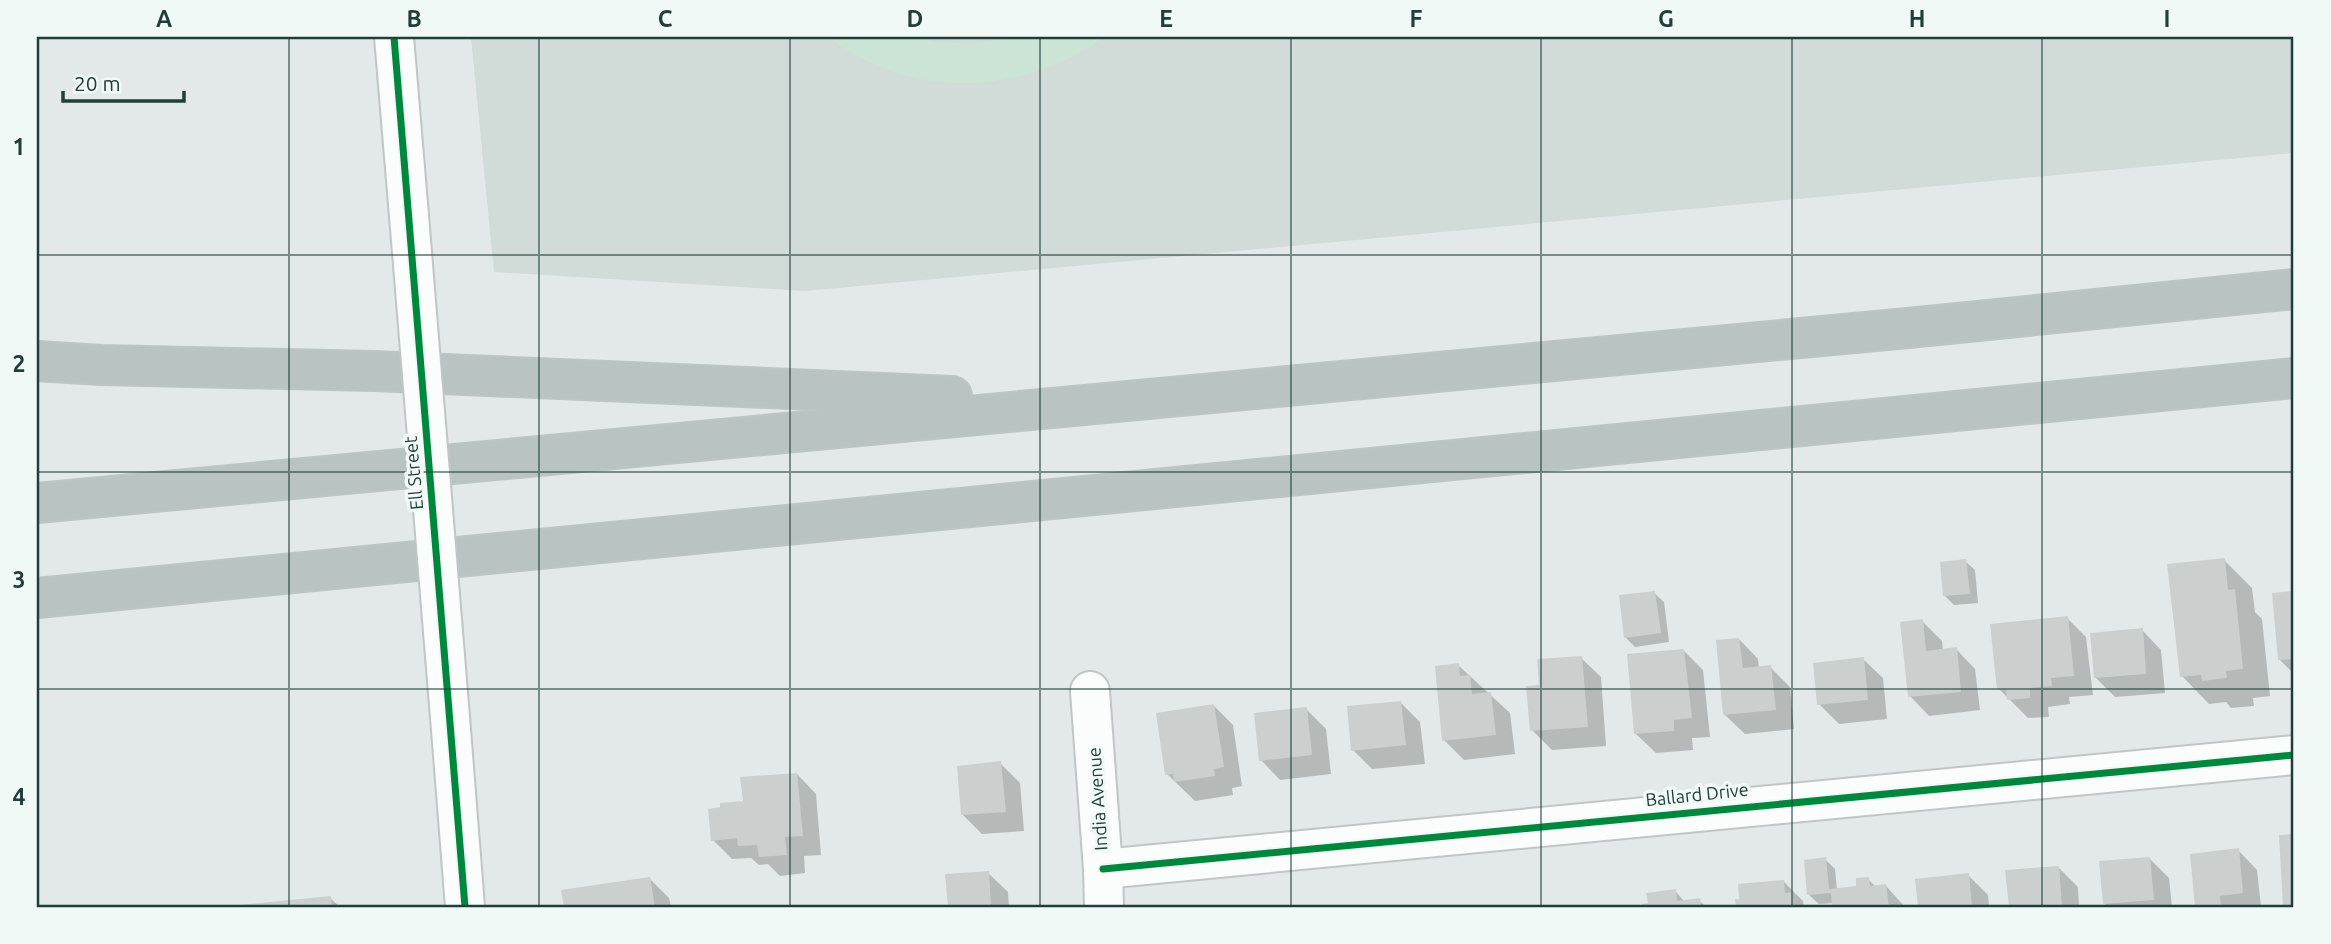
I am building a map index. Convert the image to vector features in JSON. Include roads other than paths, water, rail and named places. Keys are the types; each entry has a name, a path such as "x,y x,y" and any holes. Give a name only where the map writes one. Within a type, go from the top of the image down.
{"highway":[{"path":"37,503 1094,402 1908,328 2294,289"},
{"path":"37,361 374,371 1094,402"},
{"path":"37,598 2294,378"}],"street":[{"name":"Ell Street","path":"394,37 465,907"},
{"name":"India Avenue","path":"1090,691 1104,907"},
{"name":"Ballard Drive","path":"1103,869 2294,755"}]}
